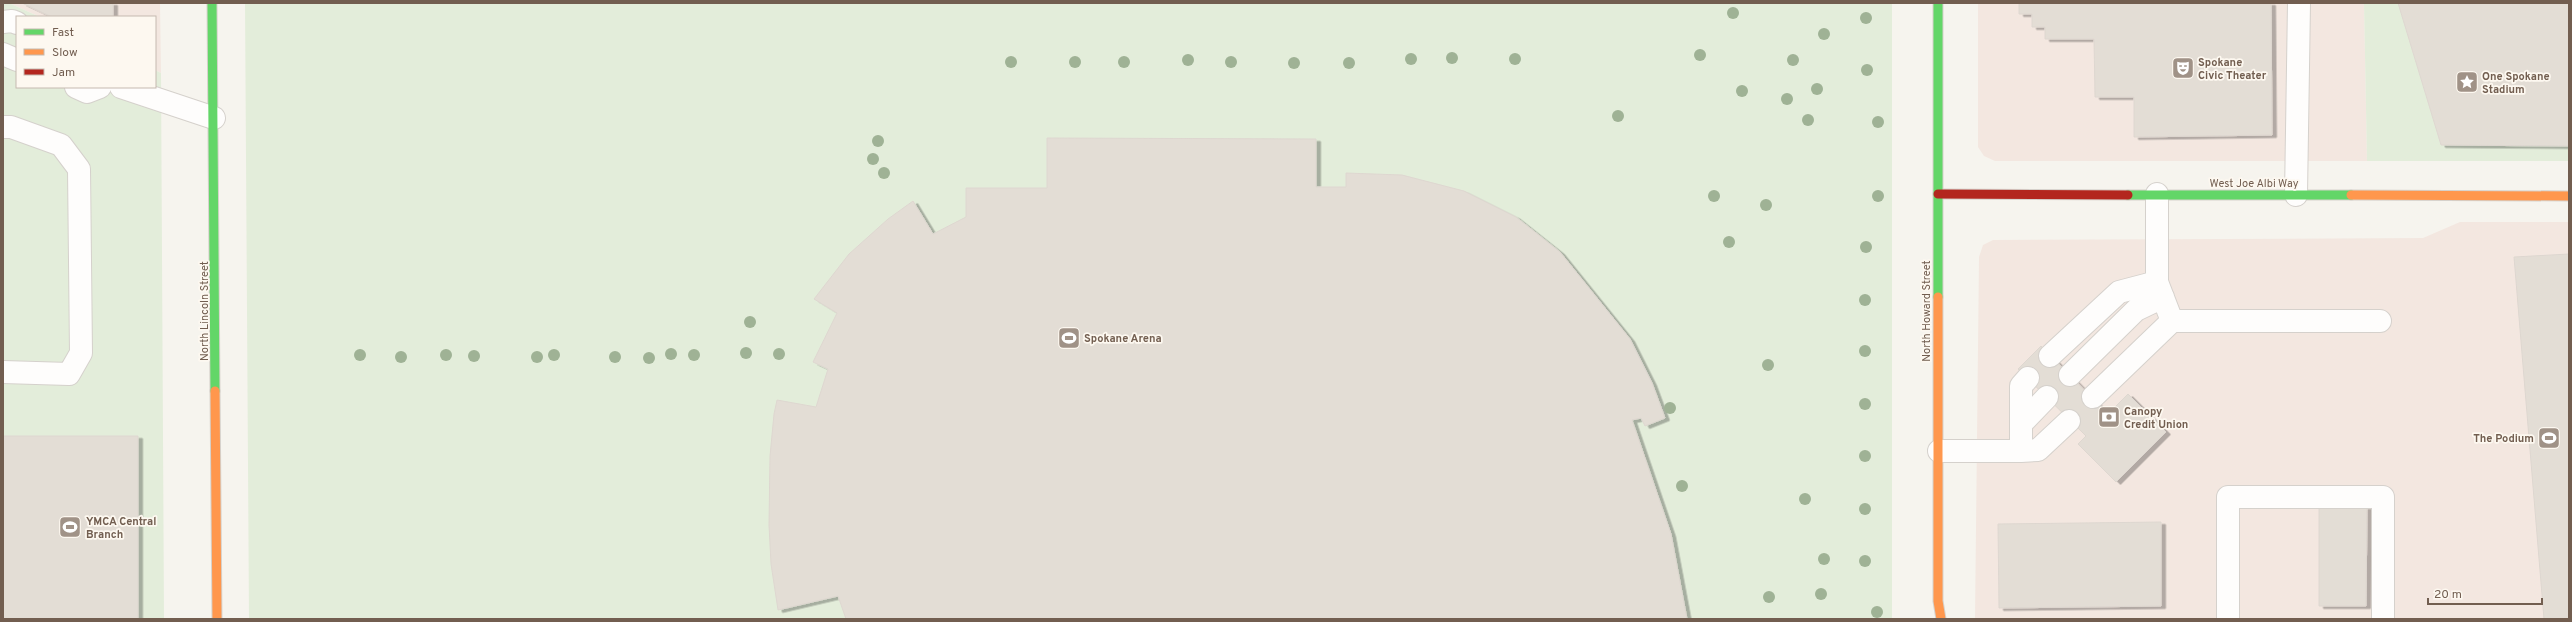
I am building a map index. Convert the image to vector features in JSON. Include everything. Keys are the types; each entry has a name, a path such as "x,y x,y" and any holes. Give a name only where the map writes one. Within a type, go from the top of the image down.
{"street":[{"name":"North Lincoln Street","path":"212,3 217,619"},
{"name":"North Howard Street","path":"1938,3 1938,601 1941,619"},
{"name":"West Joe Albi Way","path":"1938,194 2569,196"}],"lane":[{"path":"2296,195 2299,3"},
{"path":"3,22 12,21 16,23"},
{"path":"3,54 16,60"},
{"path":"78,88 87,92 97,88"},
{"path":"124,88 214,118"},
{"path":"3,127 11,127 61,145 79,169 80,353 69,374 3,372"},
{"path":"2157,194 2160,289 2172,321"},
{"path":"2050,356 2119,292 2160,289"},
{"path":"2070,375 2136,310 2160,289"},
{"path":"2093,397 2172,321 2380,321"},
{"path":"2021,451 2021,386 2028,378"},
{"path":"2021,424 2047,397"},
{"path":"1939,451 2038,450 2069,421"},
{"path":"2228,619 2228,497 2383,497 2383,619"}],"shaded area":[{"path":"9,3 160,3 161,73 156,70 156,16 38,16"},
{"path":"1978,3 2364,3 2367,161 1995,161 1984,156 1978,147"},
{"path":"2460,222 2569,222 2569,619 1975,619 1979,257 1983,245 1993,240 2423,238"}],"green space":[{"path":"3,3 9,3 38,16 16,16 16,88 156,88 156,70 161,73 164,619 3,619"},
{"name":"Spokane Arena","path":"245,3 1892,3 1892,619 249,619"},
{"name":"One Spokane Stadium","path":"2364,3 2569,3 2569,161 2367,161"}],"building":[{"path":"22,3 113,3 113,16 50,16"},
{"name":"Spokane Civic Theater","path":"2019,3 2271,3 2272,135 2134,137 2134,97 2095,97 2094,39 2045,39 2045,27 2032,27 2032,14 2019,14"},
{"name":"One Spokane Stadium","path":"2398,3 2569,3 2569,146 2441,145"},
{"name":"Spokane Arena","path":"1047,138 1316,139 1316,187 1346,187 1346,173 1402,175 1464,191 1516,217 1560,252 1630,339 1652,383 1665,418 1645,426 1641,418 1632,420 1671,534 1687,619 846,619 838,596 778,610 771,564 769,525 770,456 774,414 777,400 816,407 828,369 813,362 837,313 814,299 849,254 888,219 913,201 933,234 966,217 966,188 1047,188"},
{"name":"The Podium","path":"2569,254 2569,619 2544,619 2514,257"},
{"name":"Canopy Credit Union","path":"2041,346 2108,414 2128,394 2166,432 2116,482 2078,444 2086,436 2018,369"},
{"name":"YMCA Central Branch","path":"3,436 138,436 138,619 3,619"},
{"path":"2319,507 2367,507 2366,606 2319,606"},
{"path":"2161,522 2161,606 1999,608 1998,524"}],"traffic: fast":[{"path":"212,3 215,391"},
{"path":"1938,3 1938,297"},
{"path":"2128,195 2351,195"}],"traffic: slow":[{"path":"2351,195 2569,196"},
{"path":"1938,297 1938,601 1941,619"},
{"path":"215,391 217,619"}],"traffic: jam":[{"path":"1938,194 2128,195"}],"place":[{"name":"Spokane Civic Theater","path":"2183,68"},
{"name":"One Spokane Stadium","path":"2467,82"},
{"name":"Spokane Arena","path":"1069,338"},
{"name":"Canopy Credit Union","path":"2109,417"},
{"name":"The Podium","path":"2549,438"},
{"name":"YMCA Central Branch","path":"70,527"}]}
